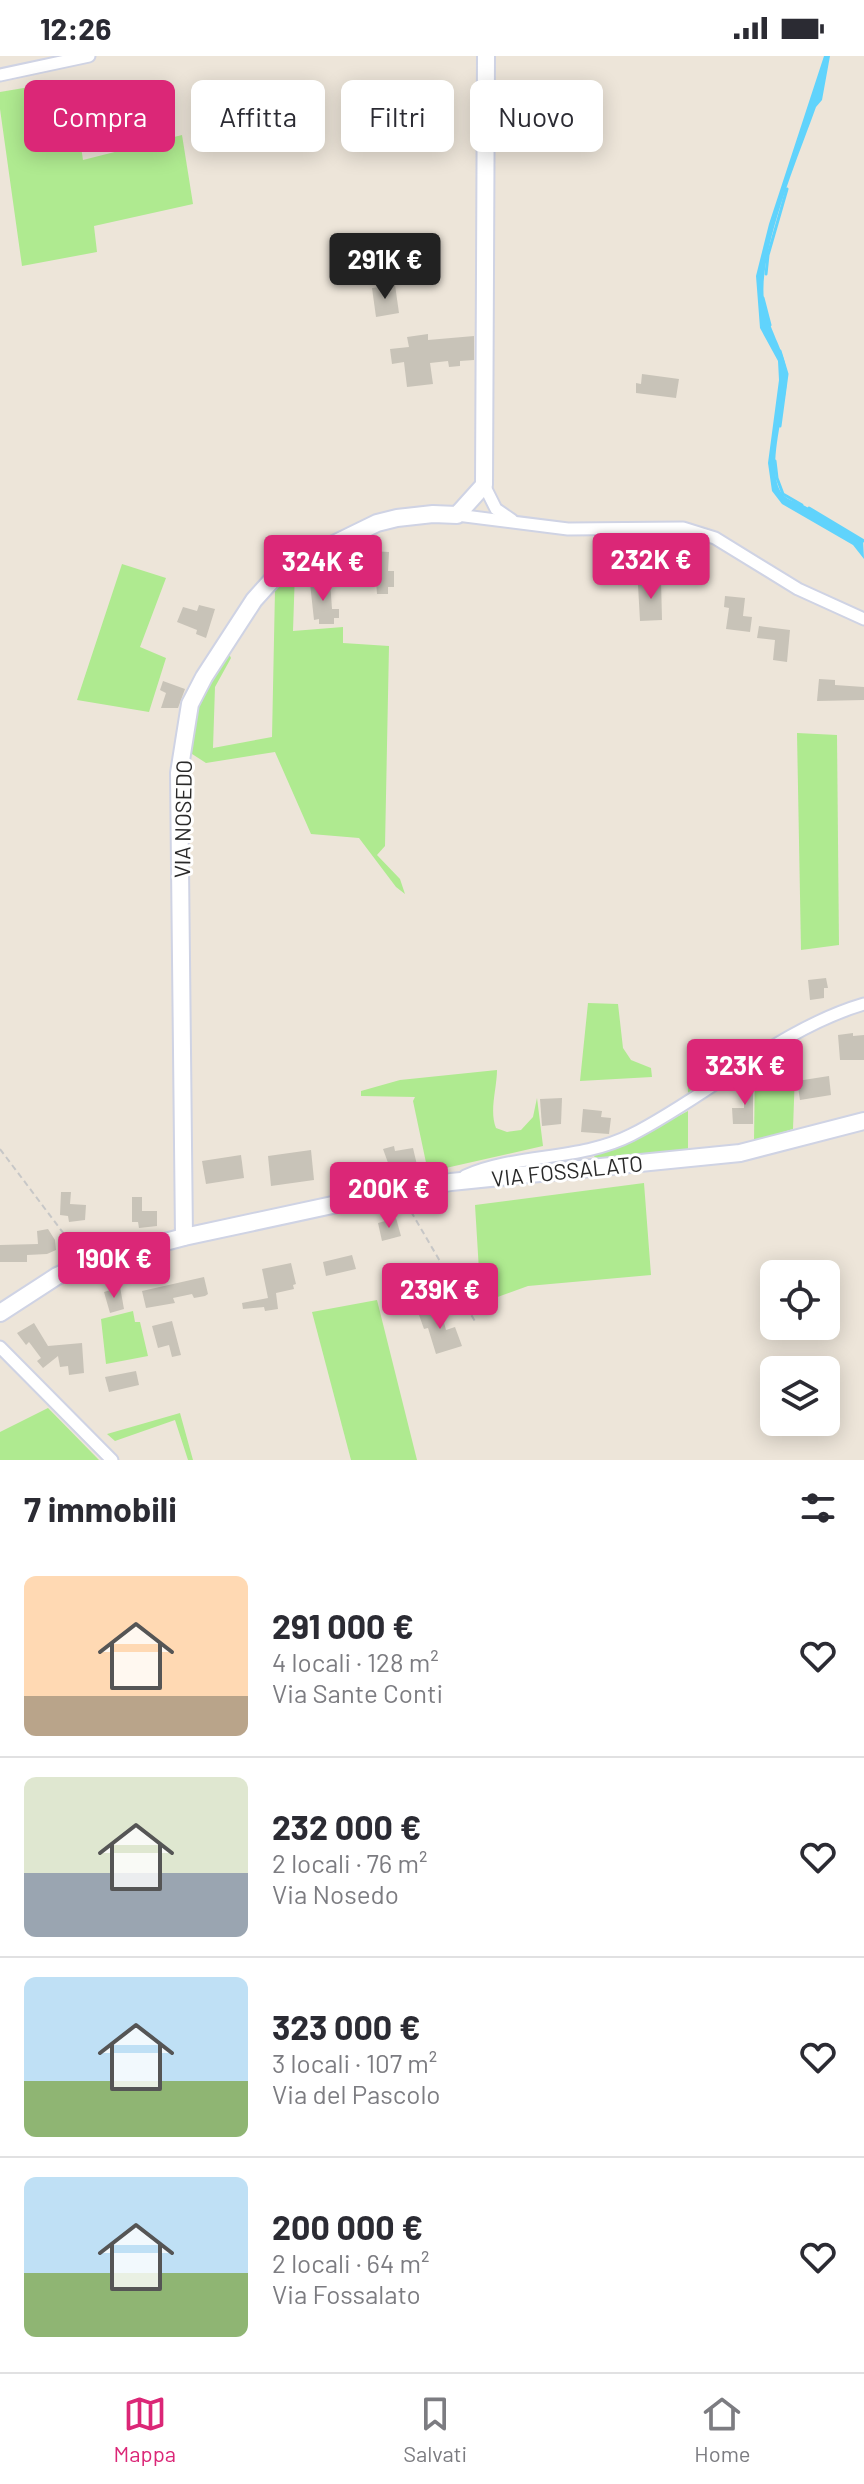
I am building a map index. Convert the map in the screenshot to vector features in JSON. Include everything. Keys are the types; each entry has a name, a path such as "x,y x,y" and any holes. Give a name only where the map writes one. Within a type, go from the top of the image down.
{"street":[{"path":"0,75 89,56"},
{"path":"486,56 484,485 496,509 512,520"},
{"path":"457,515 484,485"},
{"name":"VIA NOSEDO","path":"184,1237 179,773 190,704 254,600 272,580 297,562 377,523 433,514 512,520 530,526 568,529 683,528 715,538 798,589 864,619"},
{"path":"451,1182 501,1164 586,1149 628,1137 817,1021 864,1004"},
{"name":"VIA FOSSALATO","path":"0,1313 57,1276 86,1263 184,1237 451,1182 727,1155 864,1121"},
{"path":"0,1347 112,1460"}],"path":[{"path":"0,1149 86,1263"},
{"path":"402,1190 406,1203 476,1323"}],"green space":[{"path":"24,88 24,152 82,152 83,160 115,152 175,152 175,137 182,135 193,204 94,226 97,252 22,266 0,92"},
{"path":"122,564 166,578 140,647 166,658 149,712 77,700"},
{"path":"295,571 293,631 343,627 343,643 389,646 385,846 377,855 400,879 405,894 396,887 359,838 311,834 275,752 206,763 189,752 193,710 224,654 229,654 231,658 215,687 213,748 272,737 275,590"},
{"path":"797,733 837,735 839,945 801,950"},
{"path":"588,1003 618,1004 623,1048 631,1060 651,1068 652,1077 580,1081"},
{"path":"796,1044 793,1129 754,1141 755,1069"},
{"path":"742,1049 746,1055 688,1093 687,1065"},
{"path":"497,1070 493,1107 496,1128 507,1132 521,1130 533,1117 537,1098 543,1146 428,1172 413,1101 415,1097 361,1096 361,1091 400,1080"},
{"path":"688,1111 688,1151 596,1161 593,1153 638,1137"},
{"path":"644,1183 651,1275 528,1286 481,1303 475,1205"},
{"path":"377,1300 417,1460 351,1460 312,1312"},
{"path":"133,1311 135,1322 140,1322 148,1356 106,1364 101,1319"},
{"path":"48,1408 99,1460 0,1460 0,1432"},
{"path":"180,1413 193,1460 188,1460 175,1420 115,1441 107,1434"}],"water":[{"path":"824,56 830,56 822,100 816,107 781,203 764,280 766,310 787,375 775,470 777,484 785,497 863,540 864,559 853,545 782,504 772,491 768,463 779,380 778,361 760,328 756,276 769,224"}],"building":[{"path":"395,285 399,313 376,317 372,288"},
{"path":"428,334 428,340 474,336 474,360 460,361 460,366 449,367 448,361 430,363 433,384 407,387 404,362 392,364 390,349 409,347 407,337"},
{"path":"642,374 679,379 676,398 636,393 636,383 641,384"},
{"path":"370,551 389,552 388,571 394,571 394,587 388,587 388,594 377,594 375,567 369,567"},
{"path":"646,580 661,580 662,620 640,621 638,585 646,585"},
{"path":"330,581 332,609 339,609 339,618 334,618 334,624 319,624 319,619 314,620 310,583"},
{"path":"725,596 745,598 743,616 752,617 750,632 726,629 729,608 724,607"},
{"path":"199,605 215,609 206,638 196,634 197,630 177,622 183,607 197,611"},
{"path":"759,626 790,630 787,662 773,660 775,640 757,638"},
{"path":"819,679 835,680 835,685 864,687 864,700 817,701"},
{"path":"163,681 185,689 178,708 161,708 166,693 160,690"},
{"path":"826,978 828,988 824,988 824,998 810,1000 808,980"},
{"path":"853,1033 853,1036 864,1035 864,1060 840,1060 838,1035"},
{"path":"829,1076 831,1095 800,1100 797,1081"},
{"path":"744,1081 753,1081 753,1124 733,1124 732,1108 744,1108"},
{"path":"562,1098 561,1124 542,1126 540,1099"},
{"path":"583,1109 602,1111 601,1117 611,1118 609,1134 581,1132"},
{"path":"394,1146 395,1151 413,1148 417,1165 391,1171 383,1149"},
{"path":"311,1150 314,1180 271,1186 268,1156"},
{"path":"241,1155 244,1178 206,1184 202,1161"},
{"path":"61,1192 71,1192 70,1204 86,1205 85,1220 69,1222 68,1216 60,1215"},
{"path":"132,1197 142,1197 142,1211 157,1211 157,1226 139,1228 138,1222 132,1222"},
{"path":"396,1218 401,1236 382,1241 378,1223"},
{"path":"48,1229 55,1240 56,1250 47,1254 27,1255 27,1262 0,1262 0,1245 38,1244 37,1231"},
{"path":"352,1255 356,1269 326,1276 323,1262"},
{"path":"291,1263 296,1284 293,1285 294,1289 276,1293 278,1309 243,1309 242,1303 268,1298 262,1269"},
{"path":"204,1277 208,1294 205,1296 194,1298 192,1294 173,1298 175,1303 146,1308 142,1291"},
{"path":"120,1287 124,1309 110,1313 104,1292"},
{"path":"439,1304 446,1330 455,1327 462,1346 436,1354 428,1328 424,1329 419,1315"},
{"path":"172,1321 181,1355 172,1357 169,1345 158,1348 152,1326"},
{"path":"34,1323 48,1346 82,1343 84,1373 69,1375 68,1366 60,1367 58,1356 43,1368 37,1361 41,1358 29,1342 26,1345 17,1333"},
{"path":"136,1371 139,1385 109,1392 105,1377"}],"waterway":[{"path":"766,274 768,255 787,189"},
{"path":"763,298 770,325"},
{"path":"780,351 787,374 780,426"},
{"path":"775,461 783,494 802,505"},
{"path":"809,508 864,541"}]}
